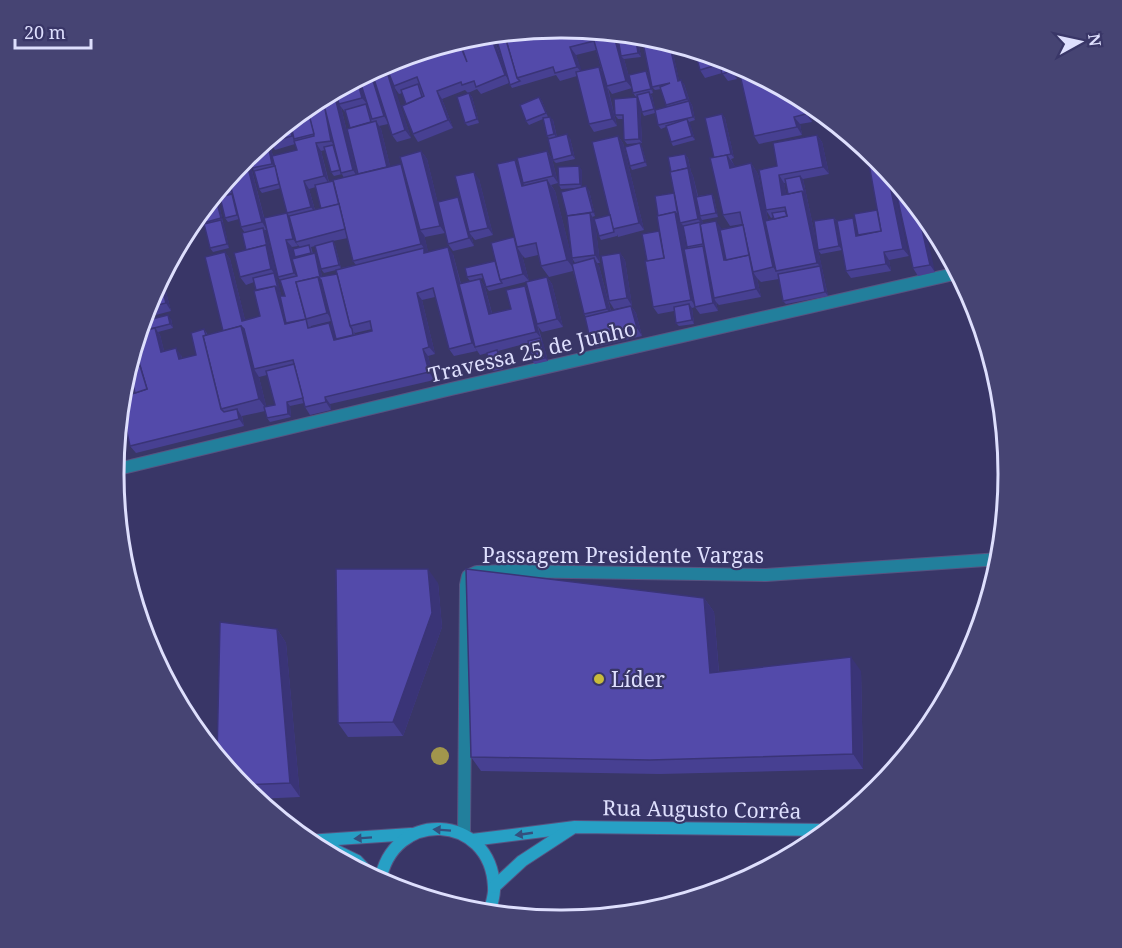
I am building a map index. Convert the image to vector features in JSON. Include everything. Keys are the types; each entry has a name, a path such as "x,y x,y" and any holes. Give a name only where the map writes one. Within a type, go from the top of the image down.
{"main road":[{"name":"Rua Augusto Corrêa","path":"494,887 522,861 575,827"},
{"name":"Rua Augusto Corrêa","path":"411,834 438,828 468,837 575,827 814,830"},
{"path":"323,840 411,834"},
{"path":"382,871 393,849 411,834"},
{"path":"468,837 489,861 494,887 490,905"}],"street":[{"name":"Travessa 25 de Junho","path":"124,468 462,386 949,275"},
{"name":"Passagem Presidente Vargas","path":"468,837 466,585 468,576 477,572 507,571 766,575 989,560"}],"building":[{"path":"532,38 590,38 615,41 626,81 607,86 594,41 570,47 577,67 555,73 553,67 517,78 506,41"},
{"path":"506,41 517,78 520,81 510,85 497,42"},
{"path":"618,41 637,44 638,53 621,56"},
{"path":"493,43 505,75 476,87 474,81 462,85 461,82 437,91 448,120 413,134 402,106 424,96 417,77 394,86 389,73 462,49 467,62 462,49"},
{"path":"644,46 671,51 678,81 681,80 687,99 666,105 660,87 670,83 652,87"},
{"path":"697,60 714,66 700,70"},
{"path":"599,67 612,119 589,124 576,72"},
{"path":"646,71 651,89 633,93 629,75"},
{"path":"388,75 405,130 392,135 374,80"},
{"path":"740,77 806,112 794,117 797,127 754,136"},
{"path":"373,81 384,116 372,119 362,86"},
{"path":"418,84 422,97 406,104 401,90"},
{"path":"359,88 362,98 339,104 338,99"},
{"path":"649,92 654,109 642,112 637,95"},
{"path":"469,93 477,119 465,123 457,97"},
{"path":"539,97 546,113 526,121 520,105"},
{"path":"637,97 639,139 624,140 623,115 615,115 614,99"},
{"path":"336,100 353,170 341,173 325,109 331,141 316,143 324,176 304,181 311,207 287,213 272,156 297,150 294,141 314,136 309,117"},
{"path":"689,101 693,117 658,125 655,110"},
{"path":"366,104 371,122 350,128 345,110"},
{"path":"722,114 731,154 714,158 705,118"},
{"path":"310,117 314,134 294,139 292,130"},
{"path":"550,117 554,134 547,136 543,118"},
{"path":"687,119 692,136 671,142 666,126"},
{"path":"376,121 387,167 358,174 347,129"},
{"path":"291,132 292,136 282,139"},
{"path":"567,134 572,155 553,160 548,139"},
{"path":"817,135 823,167 779,175 782,195 802,191 817,263 776,271 765,221 787,216 785,207 766,210 759,170 777,166 773,143"},
{"path":"618,136 639,223 613,229 592,142"},
{"path":"640,143 645,162 630,166 625,147"},
{"path":"333,145 340,170 331,172 324,147"},
{"path":"269,150 272,164 252,168 252,165"},
{"path":"421,151 440,226 420,230 400,157"},
{"path":"547,151 553,176 523,183 517,158"},
{"path":"685,154 688,168 671,172 668,157"},
{"path":"727,155 730,168 751,163 773,267 753,272 740,212 723,215 710,158"},
{"path":"515,160 522,186 547,180 567,260 541,266 536,243 517,247 497,164"},
{"path":"401,164 421,244 353,261 333,180"},
{"path":"869,164 891,188 903,249 884,252 886,264 846,271 837,221 853,218 856,236 881,231"},
{"path":"275,166 279,184 259,189 254,171"},
{"path":"579,166 580,184 559,185 558,167"},
{"path":"688,168 698,219 680,223 670,172"},
{"path":"248,169 262,222 241,227 231,188"},
{"path":"474,172 488,228 469,232 455,176"},
{"path":"800,176 805,194 802,191 788,194 785,179"},
{"path":"333,181 339,204 321,209 315,185"},
{"path":"586,186 593,212 567,216 561,192"},
{"path":"674,193 678,216 675,212 658,216 655,196"},
{"path":"232,194 237,215 225,218 221,201 225,196"},
{"path":"712,194 716,213 700,216 696,197"},
{"path":"897,196 922,228 930,265 913,268"},
{"path":"458,197 469,238 448,244 438,202"},
{"path":"339,204 345,229 296,242 289,216"},
{"path":"218,205 221,218 204,223"},
{"path":"877,210 881,231 858,235 854,214"},
{"path":"785,211 787,216 774,219 772,213"},
{"path":"675,212 691,300 653,307 645,261 664,258 657,216"},
{"path":"287,213 293,239 286,240 294,273 278,277 264,218"},
{"path":"590,213 595,255 572,258 567,216"},
{"path":"610,215 614,232 599,236 594,219"},
{"path":"834,218 839,246 818,250 814,221"},
{"path":"221,220 227,244 210,248 204,224"},
{"path":"716,221 724,260 749,255 756,289 714,298 700,224"},
{"path":"701,222 703,244 687,247 683,226"},
{"path":"743,225 749,255 726,260 720,230"},
{"path":"263,228 267,247 266,245 246,250 242,233"},
{"path":"659,231 664,258 647,261 642,234"},
{"path":"514,237 523,274 500,280 491,243"},
{"path":"333,241 339,265 321,269 315,246"},
{"path":"266,245 271,269 240,277 234,253"},
{"path":"309,245 311,253 295,257 293,249"},
{"path":"703,246 713,303 695,307 684,249"},
{"path":"448,247 472,343 449,349 433,288 417,293 429,347 423,349 429,372 325,397 326,402 305,407 293,360 254,369 244,329 241,326 223,331 205,257 225,252 242,321 260,316 254,291 275,286 285,324 306,319 308,328 329,323 334,340 372,331 370,321 350,326 336,270 424,248 424,253"},
{"path":"315,253 320,277 337,274 353,335 336,339 321,280 318,277 296,282 306,319 286,323 280,296 285,296 280,280 297,276 292,259"},
{"path":"620,253 627,298 609,301 601,256"},
{"path":"594,258 607,309 584,314 572,264"},
{"path":"495,261 502,283 486,287 482,274 467,277 465,268"},
{"path":"820,266 825,292 783,301 778,274"},
{"path":"274,273 278,289 275,286 256,290 253,278"},
{"path":"318,277 327,313 306,319 296,282"},
{"path":"547,277 557,319 537,324 526,282"},
{"path":"480,279 489,314 511,309 506,290 525,286 536,332 475,347 459,284"},
{"path":"164,295 166,303 159,305"},
{"path":"689,304 692,320 676,323 674,307"},
{"path":"631,306 637,328 590,339 585,317"},
{"path":"168,315 170,324 150,329 154,319"},
{"path":"241,326 259,399 221,409 203,336"},
{"path":"155,328 161,352 176,348 179,359 196,355 191,333 204,329 206,335 203,336 221,409 224,412 237,409 239,419 130,446 127,430 132,394 147,389 139,362 150,329"},
{"path":"540,338 545,358 532,361 528,341"},
{"path":"497,350 501,365 490,367 487,353"},
{"path":"294,364 303,398 287,402 288,414 267,418 264,407 275,405 266,371"},
{"path":"138,366 140,366 147,389 135,393 133,387"},
{"path":"336,569 428,569 432,613 393,722 338,723"},
{"name":"Líder","path":"466,569 704,598 710,673 851,657 853,754 650,760 471,757"},
{"path":"220,622 277,629 290,783 254,784 217,743"}],"place":[{"name":"Líder","path":"599,679"}]}
